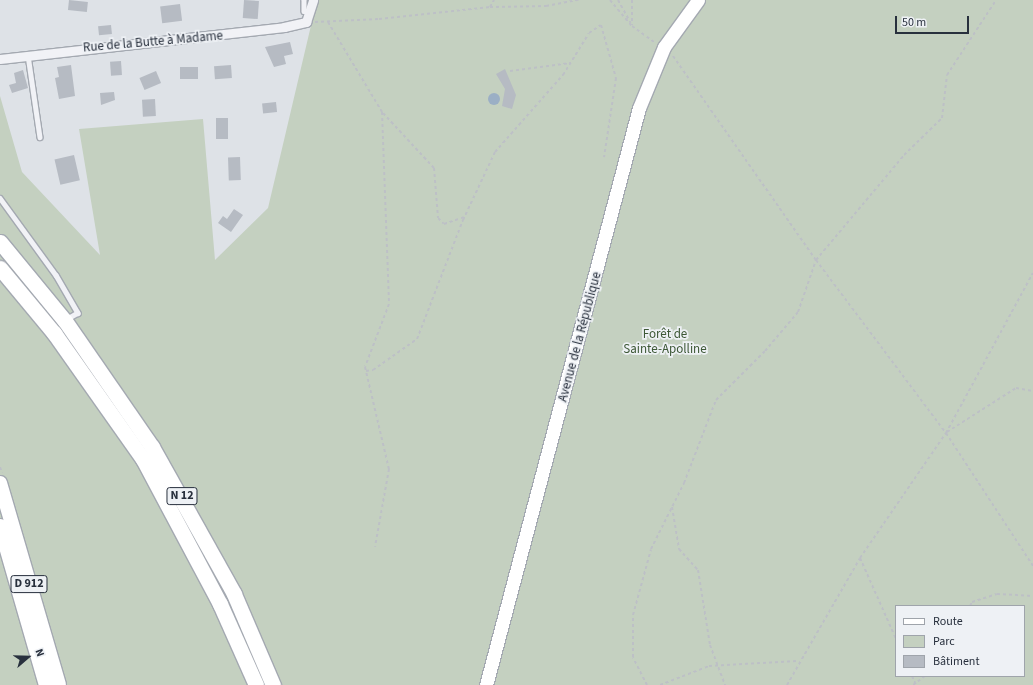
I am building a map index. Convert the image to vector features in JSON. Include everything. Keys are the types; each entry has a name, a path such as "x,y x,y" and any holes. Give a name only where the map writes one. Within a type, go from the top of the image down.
{"highway":[{"name":"N 12","path":"0,242 65,321 144,434 189,508 234,594 273,685"},
{"name":"N 12","path":"0,268 54,333 143,459 220,604 256,685"}],"main road":[{"name":"Avenue de la République","path":"486,685 639,108 664,47 698,0"},
{"name":"D 912","path":"0,483 59,685"},
{"name":"D 912","path":"0,526 46,685"}],"street":[{"path":"306,22 313,0"},
{"name":"Rue de la Butte à Madame","path":"0,59 119,44 200,39 306,22"}],"lane":[{"path":"304,0 304,11 309,12"},
{"path":"28,55 40,137"},
{"path":"0,198 56,275 78,313 65,321"}],"path":[{"path":"490,7 494,0"},
{"path":"306,22 328,22 490,7 546,6 578,0"},
{"path":"610,0 632,26 648,40 664,47 816,260 946,433 1033,566"},
{"path":"618,0 632,26"},
{"path":"632,0 632,26"},
{"path":"647,685 633,657 633,615 651,549 672,505 716,400 765,351 798,312 816,260 904,155 942,118 947,76 996,0"},
{"path":"328,22 382,112 434,168 438,218 444,224 464,217"},
{"path":"366,370 374,370 417,339 464,217 495,152 570,63 588,33 601,25 616,78 604,157"},
{"path":"510,71 570,63"},
{"path":"375,547 389,469 366,370 370,346 389,304 382,112"},
{"path":"787,685 798,661 860,558 946,433 1033,273"},
{"path":"946,433 1016,388 1033,391"},
{"path":"672,505 679,549 698,570 710,645 725,685"},
{"path":"860,558 895,637"},
{"path":"970,605 972,602 998,594 1033,596"},
{"path":"660,685 718,666 798,661"},
{"path":"912,685 916,684 925,677"}],"green space":[{"name":"Forêt de Sainte-Apolline","path":"317,0 1033,0 1033,685 0,685 0,96 22,172 100,255 79,129 203,119 215,260 268,208"}],"water":[{"path":"492,93 496,93 500,99 496,105 492,105 488,101 488,97"}],"building":[{"path":"69,0 88,2 87,12 68,10"},
{"path":"244,0 259,1 258,19 243,18"},
{"path":"180,4 182,21 162,23 160,6"},
{"path":"111,25 112,34 99,35 98,26"},
{"path":"290,42 293,54 284,56 286,64 274,67 265,47"},
{"path":"121,61 122,75 111,76 110,62"},
{"path":"71,65 75,96 59,99 55,78 59,77 57,67"},
{"path":"231,65 232,78 215,79 214,66"},
{"path":"180,67 198,67 198,79 180,79"},
{"path":"505,69 516,95 512,109 502,106 505,89 496,74"},
{"path":"23,70 28,88 12,93 9,85 16,83 14,73"},
{"path":"156,71 161,83 145,90 139,78"},
{"path":"114,92 115,100 101,105 100,93"},
{"path":"155,99 156,116 143,117 142,100"},
{"path":"276,102 277,112 263,113 262,103"},
{"path":"216,118 228,118 228,139 216,139"},
{"path":"74,155 80,180 60,185 55,159"},
{"path":"228,157 240,157 241,180 229,180"},
{"path":"234,209 243,215 231,232 218,223 223,216 227,219"}]}
